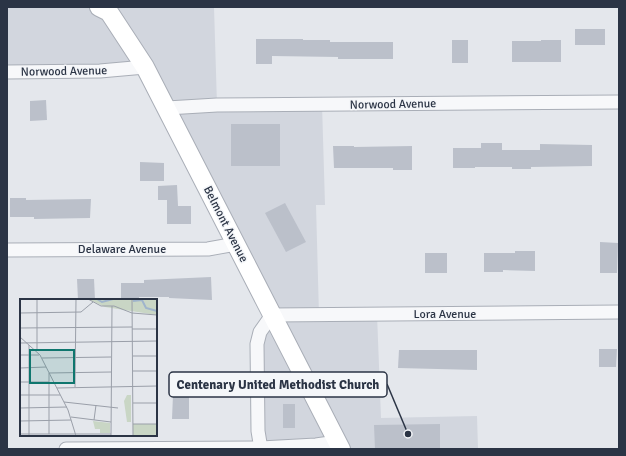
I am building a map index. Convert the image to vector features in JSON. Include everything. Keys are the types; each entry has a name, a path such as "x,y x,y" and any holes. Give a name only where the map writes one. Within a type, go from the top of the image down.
{"main road":[{"name":"Belmont Avenue","path":"105,8 145,67 167,108 339,445"}],"street":[{"name":"Norwood Avenue","path":"7,72 100,71 145,67"},
{"name":"Norwood Avenue","path":"167,108 202,105 619,102"},
{"name":"Delaware Avenue","path":"7,250 208,248 236,244"},
{"name":"Lora Avenue","path":"272,315 619,312"},
{"path":"261,448 258,431 257,344 260,332 272,315"},
{"path":"66,449 261,448 339,445"}],"shaded area":[{"path":"7,7 214,7 217,105 322,104 325,205 316,205 319,315 377,314 381,418 477,416 478,449 261,449 257,344 272,315 145,67 7,72"}],"building":[{"path":"575,29 605,29 605,45 575,45"},
{"path":"256,39 330,40 330,42 393,42 393,59 338,59 338,57 272,56 272,64 256,64"},
{"path":"452,40 468,40 468,63 452,63"},
{"path":"561,40 561,62 512,62 512,41"},
{"path":"46,100 47,120 30,121 30,101"},
{"path":"231,124 280,124 280,166 231,166"},
{"path":"481,143 502,143 502,150 540,150 540,144 592,145 592,166 531,167 531,169 512,169 512,167 453,168 453,148 481,148"},
{"path":"333,146 412,146 412,170 393,170 393,168 334,168"},
{"path":"140,162 164,163 164,181 140,181"},
{"path":"177,185 178,206 191,206 191,224 167,224 167,200 158,200 158,186"},
{"path":"10,198 26,198 26,200 91,199 90,218 34,219 34,217 10,217"},
{"path":"285,203 306,242 286,252 265,213"},
{"path":"600,242 618,243 617,273 600,273"},
{"path":"515,251 535,251 535,271 503,270 503,272 484,272 484,253 515,253"},
{"path":"425,253 447,253 447,273 425,273"},
{"path":"211,277 212,300 169,297 139,297 139,299 121,299 121,283 144,283 144,280"},
{"path":"77,279 94,279 95,299 78,299"},
{"path":"599,349 617,349 616,367 599,367"},
{"path":"399,350 477,350 477,370 398,368"},
{"path":"173,395 189,395 189,419 172,419"},
{"path":"283,404 295,404 295,428 283,428"},
{"path":"440,424 440,448 375,449 374,425"}],"place":[{"name":"Centenary United Methodist Church","path":"408,434"}]}
